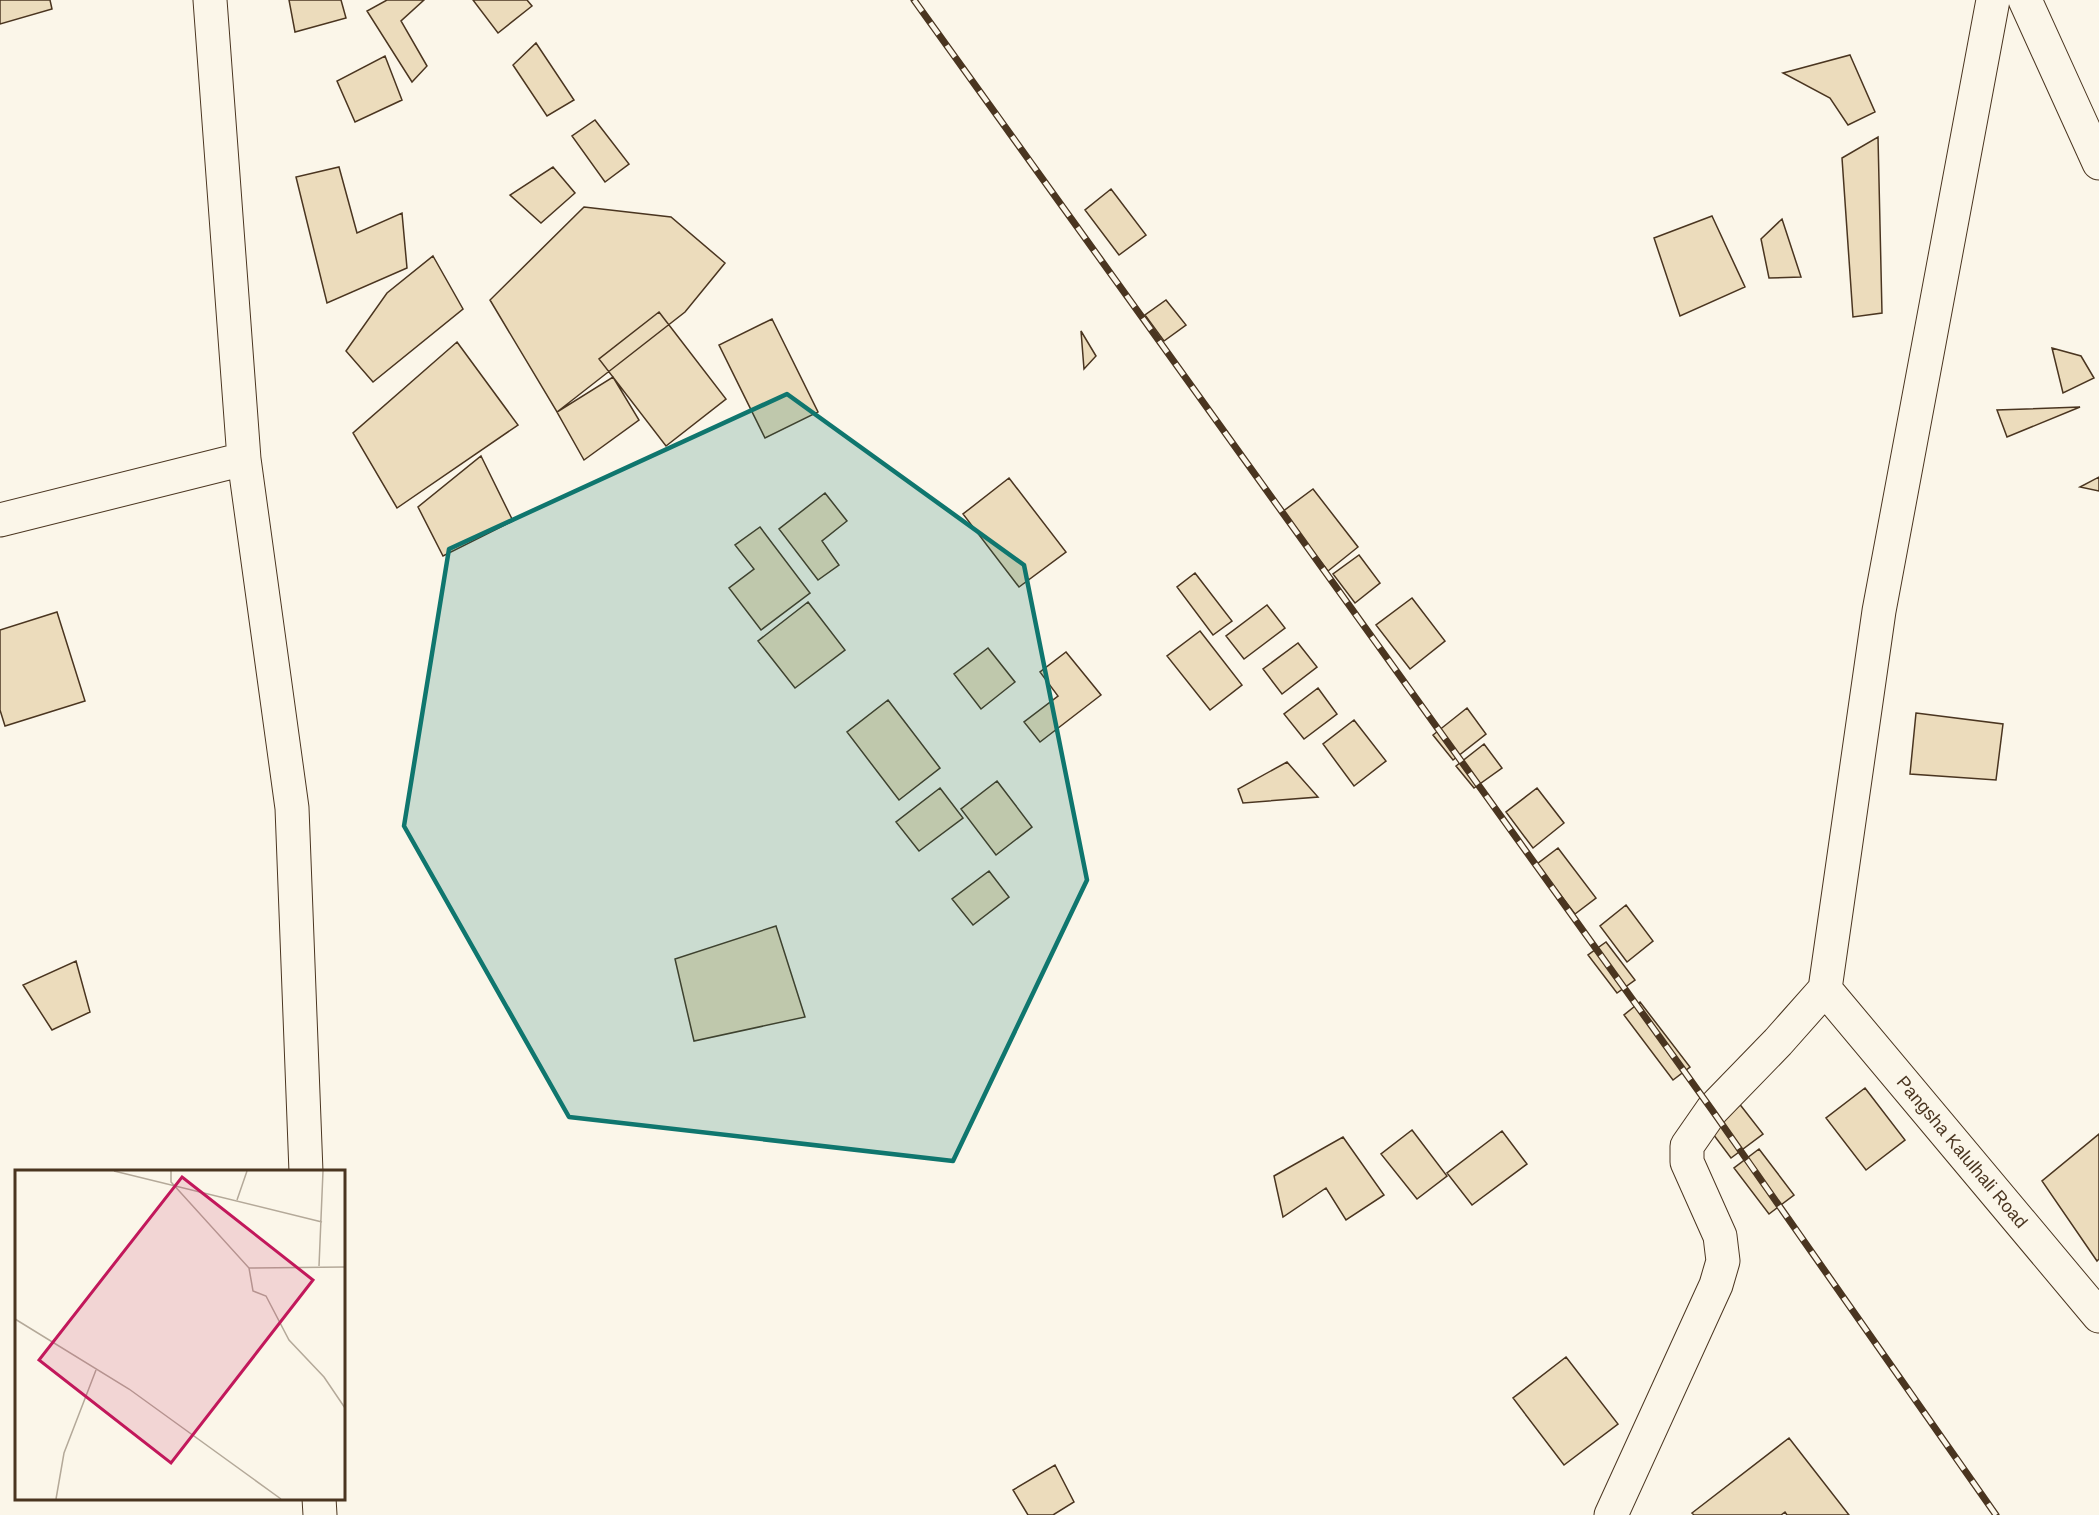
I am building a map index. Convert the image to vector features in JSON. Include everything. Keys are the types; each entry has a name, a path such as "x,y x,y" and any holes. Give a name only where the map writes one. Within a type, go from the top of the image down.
{"street":[{"path":"210,0 244,459 292,808 306,1170"},
{"path":"1611,1515 1716,1285 1723,1261 1720,1236 1687,1162 1687,1146 1712,1110 1778,1042 1825,989 1879,611 1993,0"},
{"path":"2025,0 2099,163"},
{"path":"0,520 244,459"},
{"name":"Pangsha Kalulhali Road","path":"1825,989 2099,1316"},
{"path":"319,1500 320,1515"}],"highlighted area":[{"path":"787,394 1024,565 1087,880 953,1161 569,1117 404,826 449,549"}],"building":[{"path":"0,0 50,0 52,9 0,24"},
{"path":"289,0 341,0 346,18 295,32"},
{"path":"387,0 424,0 401,21 427,66 412,82 367,11"},
{"path":"473,0 527,0 532,6 498,33"},
{"path":"536,43 574,100 547,116 513,65"},
{"path":"1850,55 1875,112 1848,125 1830,98 1783,73"},
{"path":"385,56 402,100 355,122 337,81"},
{"path":"595,120 629,164 605,182 572,136"},
{"path":"1878,137 1882,313 1853,317 1842,158"},
{"path":"339,167 357,233 402,213 407,268 327,303 296,177"},
{"path":"553,167 575,193 541,223 510,195"},
{"path":"1111,189 1146,235 1119,255 1085,210"},
{"path":"584,207 671,217 725,263 685,312 557,412 490,300"},
{"path":"1712,216 1745,287 1680,316 1654,238"},
{"path":"1782,219 1801,277 1769,278 1761,239"},
{"path":"433,256 463,309 373,382 346,351 387,293"},
{"path":"1166,300 1186,325 1164,341 1145,315"},
{"path":"659,312 726,399 666,446 599,359"},
{"path":"772,319 818,412 765,438 719,345"},
{"path":"1081,331 1096,356 1084,369"},
{"path":"457,342 518,425 397,508 353,433"},
{"path":"2052,348 2081,356 2094,378 2063,393"},
{"path":"613,377 639,420 584,460 557,412"},
{"path":"2080,407 2007,437 1997,410"},
{"path":"481,456 513,521 443,556 418,507"},
{"path":"2099,477 2099,491 2080,487"},
{"path":"1009,478 1066,552 1019,587 963,514"},
{"path":"1313,489 1358,547 1328,571 1282,512"},
{"path":"825,493 847,521 822,541 839,565 818,580 779,529"},
{"path":"760,527 810,593 761,630 729,588 754,569 735,545"},
{"path":"1359,555 1380,583 1355,603 1333,574"},
{"path":"1195,573 1232,621 1213,635 1177,587"},
{"path":"1412,598 1445,641 1410,669 1376,625"},
{"path":"808,602 845,650 795,688 758,641"},
{"path":"1267,605 1285,628 1244,659 1226,636"},
{"path":"57,612 85,701 5,726 0,710 0,630"},
{"path":"1200,631 1242,685 1210,710 1167,656"},
{"path":"1298,643 1317,667 1282,694 1263,669"},
{"path":"988,648 1015,682 981,709 954,674"},
{"path":"1066,652 1101,695 1040,742 1024,722 1058,696 1040,672"},
{"path":"1318,688 1337,714 1304,739 1284,714"},
{"path":"888,700 940,768 899,800 847,732"},
{"path":"1467,708 1486,734 1453,760 1433,735"},
{"path":"1916,713 2003,724 1996,780 1910,774"},
{"path":"1354,720 1386,761 1354,786 1323,744"},
{"path":"1484,744 1502,768 1474,788 1456,766"},
{"path":"1287,762 1318,797 1243,803 1238,789"},
{"path":"997,781 1032,827 996,855 961,809"},
{"path":"940,788 963,818 919,851 896,822"},
{"path":"1537,788 1564,823 1533,848 1506,812"},
{"path":"1558,848 1596,898 1575,914 1537,864"},
{"path":"989,871 1009,897 973,925 952,899"},
{"path":"1626,905 1653,941 1627,962 1600,926"},
{"path":"776,926 805,1017 694,1041 675,959"},
{"path":"1606,942 1635,980 1617,993 1588,955"},
{"path":"76,961 90,1012 52,1030 23,985"},
{"path":"1640,1002 1690,1067 1673,1080 1624,1015"},
{"path":"1865,1088 1905,1140 1866,1170 1826,1118"},
{"path":"1738,1102 1763,1134 1731,1158 1707,1126"},
{"path":"1412,1130 1447,1176 1417,1199 1381,1154"},
{"path":"1502,1131 1527,1164 1472,1205 1447,1173"},
{"path":"2099,1134 2099,1259 2097,1261 2042,1181"},
{"path":"1343,1137 1384,1195 1346,1220 1326,1188 1283,1217 1274,1176"},
{"path":"1759,1149 1794,1195 1769,1214 1734,1168"},
{"path":"1566,1357 1618,1424 1564,1465 1513,1398"},
{"path":"1789,1438 1849,1515 1787,1515 1785,1512 1781,1515 1694,1515 1692,1513"},
{"path":"1055,1465 1074,1502 1053,1515 1028,1515 1013,1490"}],"railway":[{"path":"914,0 1712,1110 1996,1515"}]}
